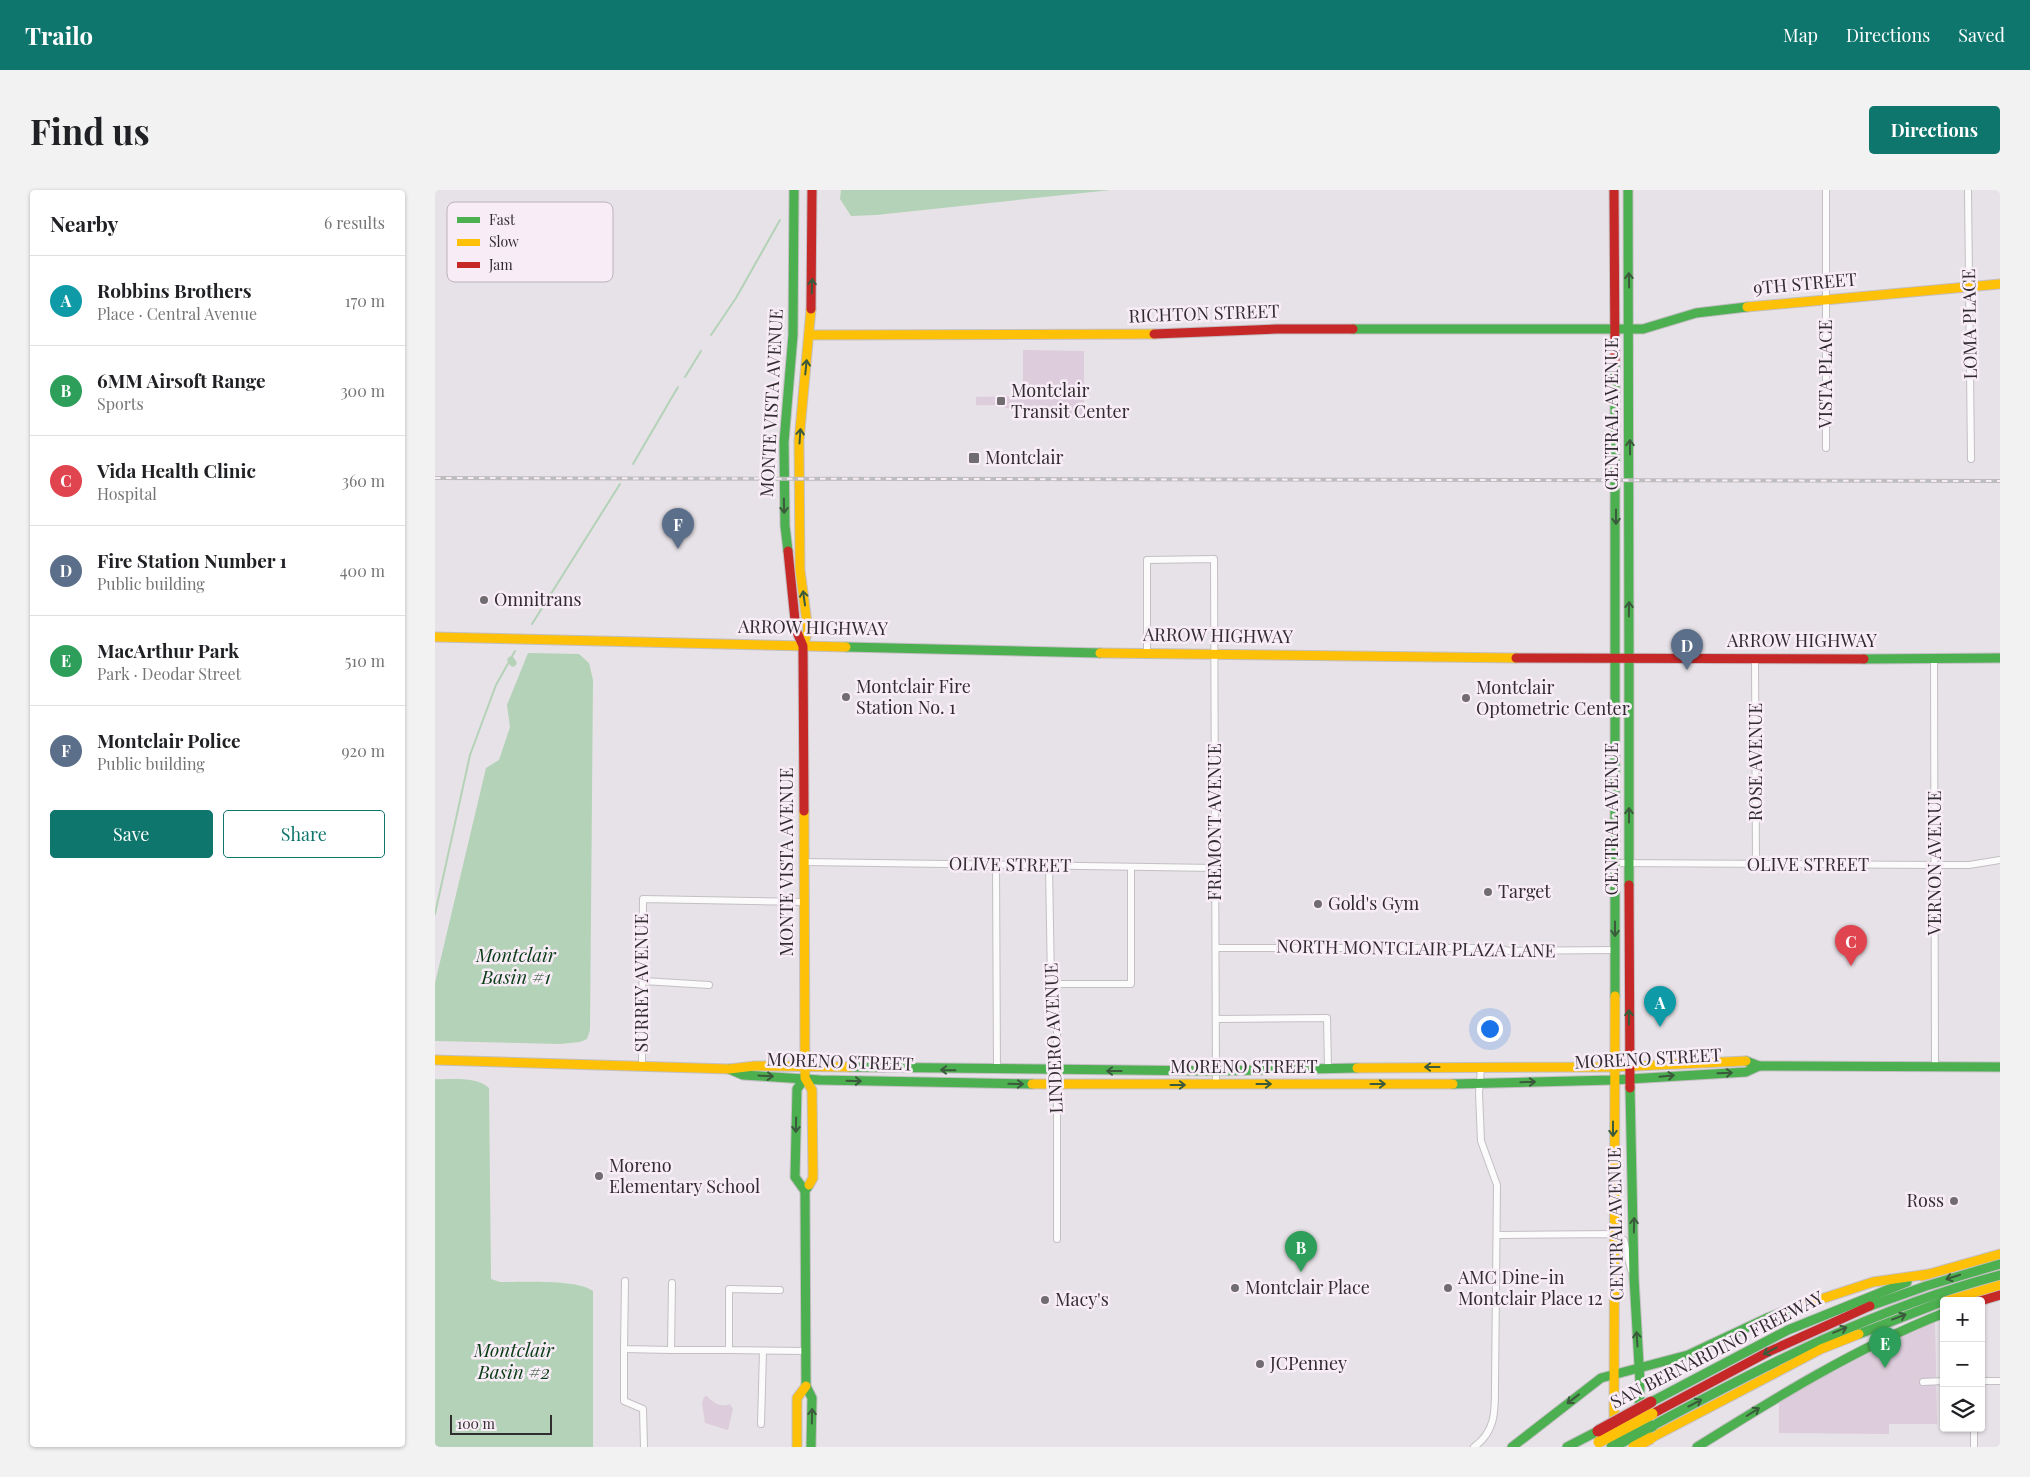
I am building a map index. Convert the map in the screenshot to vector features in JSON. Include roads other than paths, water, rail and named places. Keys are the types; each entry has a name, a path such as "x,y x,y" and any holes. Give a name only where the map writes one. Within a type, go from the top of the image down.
{"main road":[{"name":"MONTE VISTA AVENUE","path":"794,190 793,335 784,442 785,526 796,630 803,646"},
{"name":"MONTE VISTA AVENUE","path":"811,1447 812,1398 805,1386 805,1191 813,1178 812,1090 805,1073 803,646 808,630 800,570 799,441 810,335 812,190"},
{"name":"CENTRAL AVENUE","path":"1613,1447 1615,950 1614,190"},
{"name":"CENTRAL AVENUE","path":"1628,190 1629,1066 1634,1278 1639,1368 1638,1447"},
{"name":"9TH STREET","path":"1615,328 1652,328 1690,313 2000,284"},
{"name":"RICHTON STREET","path":"810,335 1193,334 1277,329 1615,328"},
{"name":"ARROW HIGHWAY","path":"435,637 1214,654 1755,659 2000,658"},
{"name":"MORENO STREET","path":"435,1060 729,1069 743,1075 997,1070 1215,1071 1614,1067 1745,1060 1759,1066 2000,1067"},
{"name":"MORENO STREET","path":"805,1073 1057,1085 1479,1084 1613,1080 1746,1072 1759,1066"},
{"name":"MONTE VISTA AVENUE","path":"805,1073 797,1089 795,1177 805,1191"},
{"name":"SAN BERNARDINO FREEWAY","path":"1567,1447 1596,1440 1651,1414 1788,1330 1831,1310 1929,1274 2000,1254"},
{"path":"1613,1447 1651,1414 1768,1352 1845,1316 1927,1285 2000,1264"},
{"path":"1512,1447 1593,1383 1614,1374 1688,1355 1767,1318 1829,1295 1873,1282 1929,1274"},
{"path":"1651,1414 1834,1332 1919,1299 2000,1275"},
{"path":"1959,1297 2000,1285"},
{"path":"1985,1300 2000,1295"},
{"path":"1634,1447 1821,1349 1940,1303"},
{"path":"1697,1447 1848,1355 1908,1326 1940,1314"},
{"name":"MONTE VISTA AVENUE","path":"797,1447 797,1398 805,1386"}],"street":[{"name":"VISTA PLACE","path":"1826,190 1826,448"},
{"name":"LOMA PLACE","path":"1968,190 1971,459"},
{"name":"RICHTON STREET","path":"793,335 810,335"},
{"name":"FREMONT AVENUE","path":"1147,653 1147,560 1214,560 1216,1085"},
{"name":"ROSE AVENUE","path":"1755,659 1757,865"},
{"name":"VERNON AVENUE","path":"1934,659 1935,1067"},
{"name":"OLIVE STREET","path":"1615,863 1969,865 2000,860"},
{"name":"OLIVE STREET","path":"804,862 1216,868"},
{"path":"996,864 997,1070"},
{"name":"LINDERO AVENUE","path":"1049,866 1051,984 1056,1012 1057,1239"},
{"path":"1051,984 1131,984 1131,868"},
{"name":"SURREY AVENUE","path":"642,1066 643,900 805,902"},
{"name":"NORTH MONTCLAIR PLAZA LANE","path":"1216,948 1496,948 1509,951 1615,950"},
{"path":"643,982 709,985"},
{"path":"1216,1019 1327,1018 1328,1069"},
{"path":"1474,1447 1491,1430 1495,1412 1497,1185 1481,1141 1479,1084 1481,1068"},
{"path":"1498,1235 1613,1234 1624,1240 1634,1278"},
{"path":"625,1281 624,1401 643,1409 644,1447"},
{"path":"671,1350 672,1283"},
{"path":"729,1350 729,1289 780,1290"},
{"path":"624,1349 805,1351"},
{"path":"761,1424 763,1351"},
{"path":"1923,1382 1940,1381"},
{"path":"1985,1381 2000,1381"},
{"path":"1974,1432 1974,1447"}],"water":[{"path":"841,190 1111,190 851,216 840,199"},
{"name":"Montclair Basin #1","path":"528,653 579,654 589,663 593,680 590,1030 587,1039 580,1042 560,1044 435,1041 435,983 486,768 499,760 510,727 507,705"},
{"name":"Montclair Basin #2","path":"435,1079 471,1080 484,1084 489,1088 491,1279 500,1282 563,1283 586,1287 593,1291 593,1447 435,1447"}],"waterway":[{"path":"711,335 736,298 780,220"},
{"path":"685,377 701,351"},
{"path":"633,464 678,387"},
{"path":"532,624 620,484"},
{"path":"435,914 470,755 496,685 515,651"}],"railway":[{"path":"435,478 2000,481"}],"place":[{"name":"Montclair Transit Center","path":"1001,401"},
{"name":"Montclair","path":"974,458"},
{"name":"Montclair Police","path":"678,549"},
{"name":"Omnitrans","path":"484,600"},
{"name":"Fire Station Number 1","path":"1687,670"},
{"name":"Montclair Fire Station No. 1","path":"846,697"},
{"name":"Montclair Optometric Center","path":"1466,698"},
{"name":"Target","path":"1488,892"},
{"name":"Gold's Gym","path":"1318,904"},
{"name":"Vida Health Clinic","path":"1851,966"},
{"name":"Robbins Brothers","path":"1660,1027"},
{"name":"Moreno Elementary School","path":"599,1176"},
{"name":"Ross","path":"1954,1201"},
{"name":"6MM Airsoft Range","path":"1301,1272"},
{"name":"Montclair Place","path":"1235,1288"},
{"name":"AMC Dine-in Montclair Place 12","path":"1448,1288"},
{"name":"Macy's","path":"1045,1300"},
{"name":"JCPenney","path":"1260,1364"},
{"name":"MacArthur Park","path":"1885,1368"}]}
